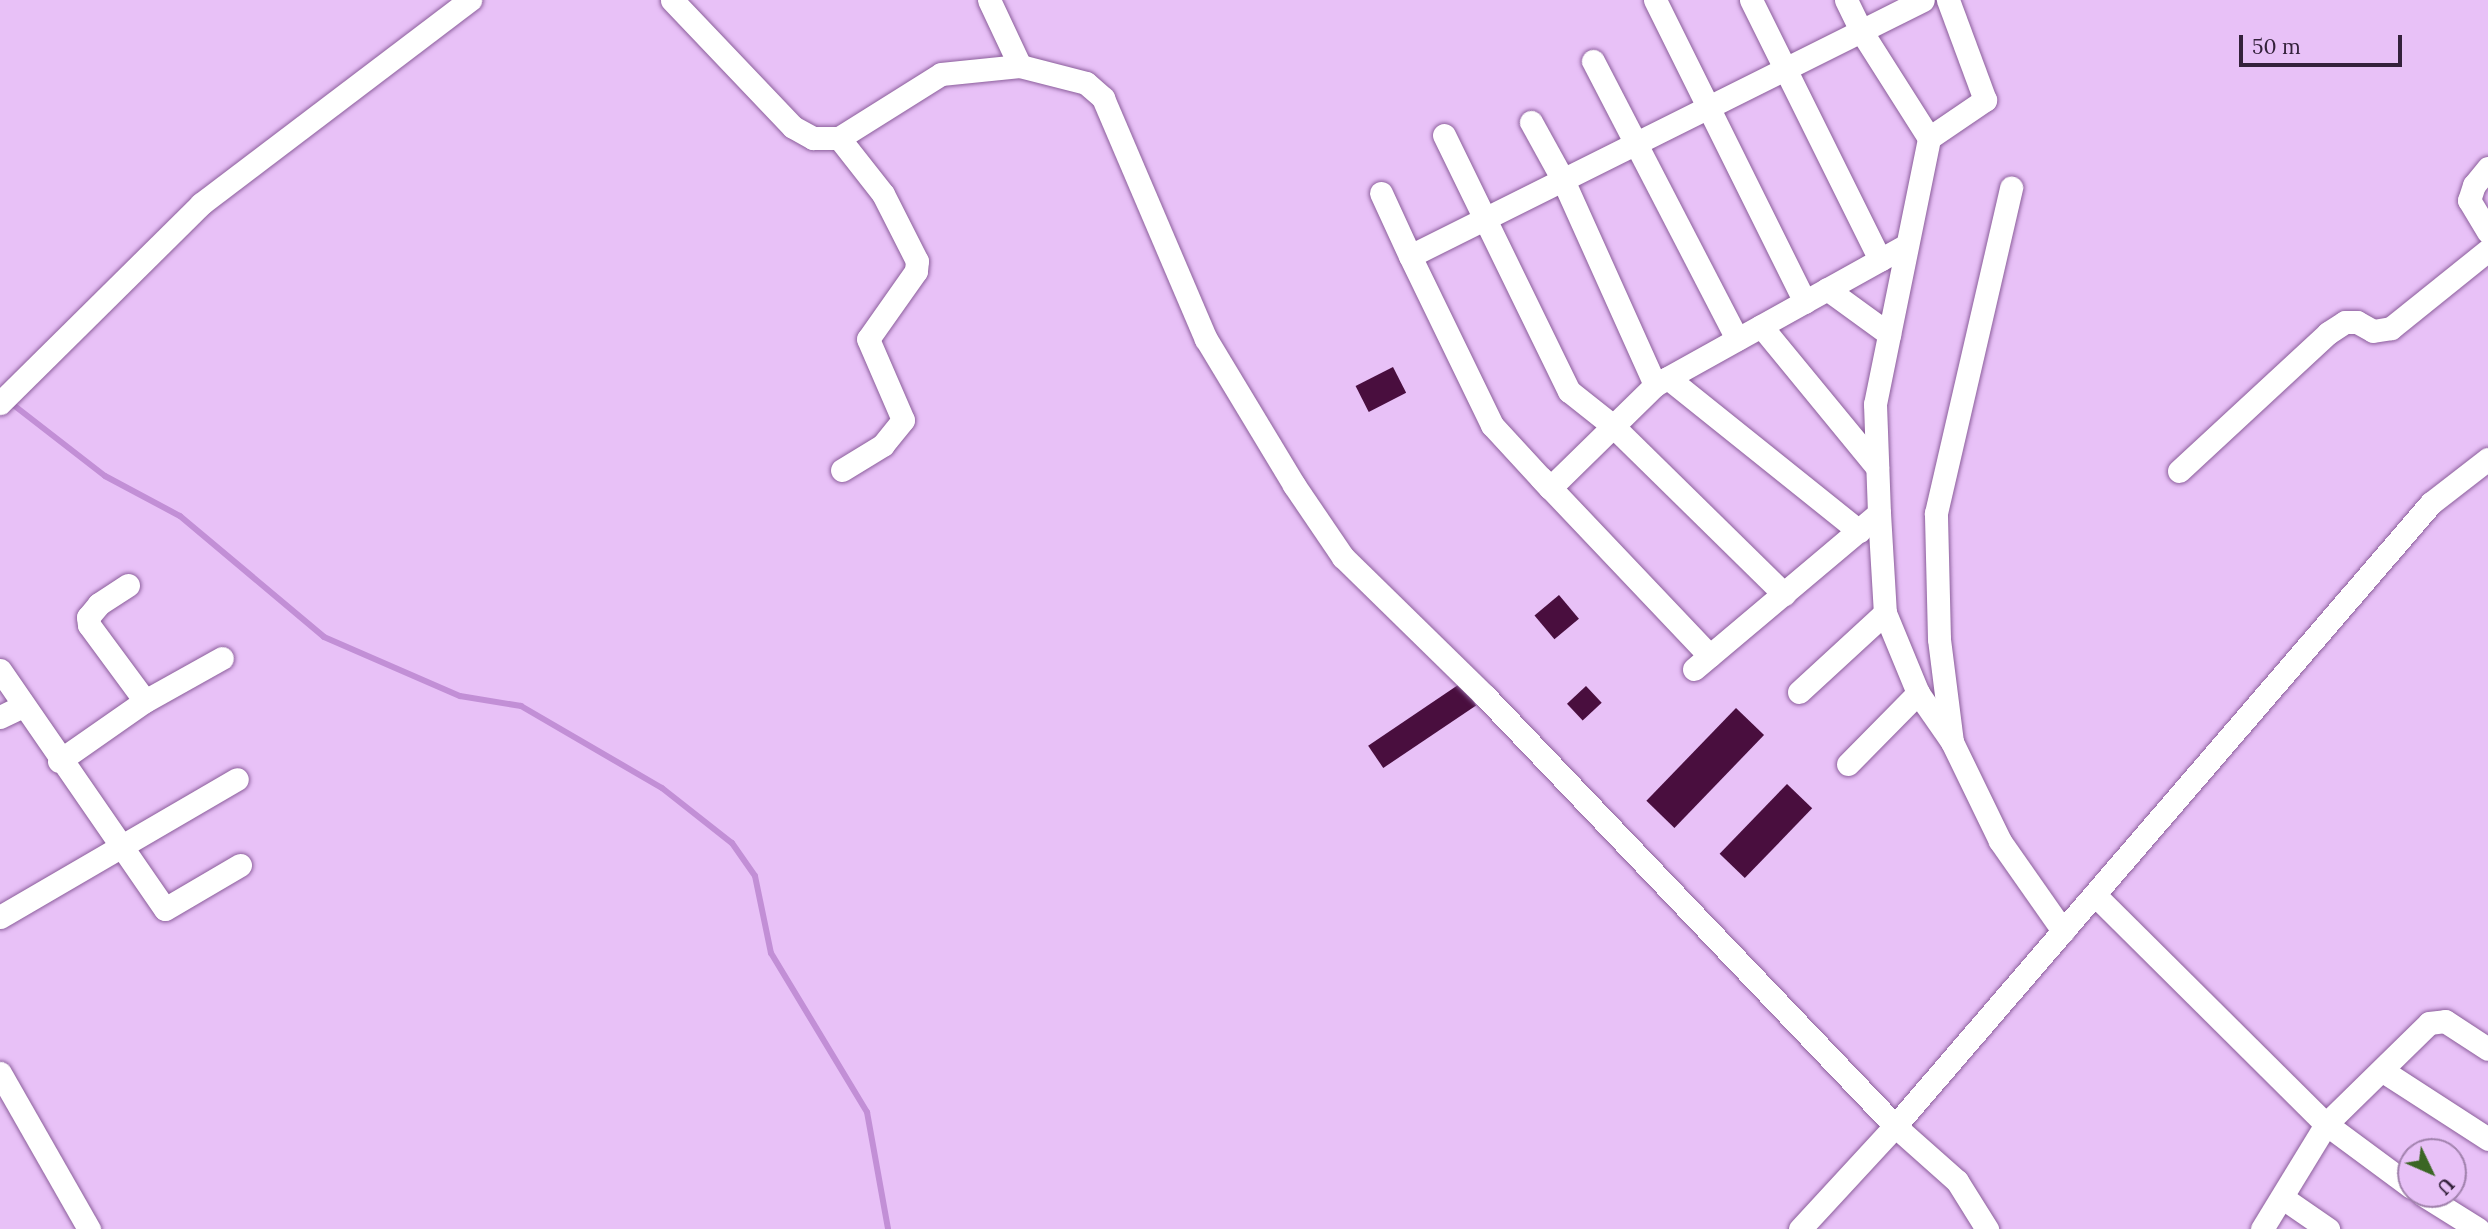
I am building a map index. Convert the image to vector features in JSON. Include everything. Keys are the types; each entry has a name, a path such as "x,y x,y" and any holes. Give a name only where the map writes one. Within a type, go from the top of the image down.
{"street":[{"path":"0,403 201,204 470,0"},
{"path":"672,0 793,127 813,138 839,138 941,74 1020,66 1086,83 1103,98 1206,339 1294,485 1343,557 1485,696 1895,1126 1957,1181 1987,1229"},
{"path":"989,0 1020,66"},
{"path":"1655,0 1706,108 1805,302"},
{"path":"1751,0 1880,260"},
{"path":"1846,0 1861,31 1929,138 1875,404 1885,612 1918,693 1952,742 2000,841 2063,931"},
{"path":"1410,256 1923,0"},
{"path":"1929,138 1985,100 1948,0"},
{"path":"1593,61 1737,340"},
{"path":"1531,122 1563,180 1661,382 1858,531"},
{"path":"1444,135 1569,391 1613,426 1784,594"},
{"path":"839,138 883,194 917,261 916,271 869,339 903,420 883,445 842,470"},
{"path":"2488,168 2474,185 2469,200 2488,232"},
{"path":"1952,742 1938,639 1936,513 2011,188"},
{"path":"1381,193 1492,425 1702,663 1880,513"},
{"path":"1550,488 1661,382 1907,245"},
{"path":"2179,471 2328,333 2345,322 2357,322 2373,331 2392,328 2488,250"},
{"path":"1827,289 1889,334"},
{"path":"1761,326 1877,467"},
{"path":"1514,449 1550,488"},
{"path":"1800,1229 1895,1126 2431,503 2488,459"},
{"path":"128,585 99,604 88,617 89,625 145,701"},
{"path":"1799,692 1885,612"},
{"path":"59,761 145,701 222,658"},
{"path":"0,670 59,761 124,846 165,909 240,866"},
{"path":"1848,764 1918,693"},
{"path":"0,717 23,706"},
{"path":"0,918 237,779"},
{"path":"2095,895 2326,1124 2397,1177"},
{"path":"2262,1229 2326,1124 2436,1020 2488,1049"},
{"path":"2383,1071 2488,1139"},
{"path":"0,1073 89,1229"},
{"path":"2283,1198 2328,1229"},
{"path":"2444,1208 2478,1229"}],"building":[{"path":"1393,367 1406,393 1369,412 1356,386"},
{"path":"1559,595 1579,619 1554,639 1534,616"},
{"path":"1461,683 1476,705 1383,768 1368,746"},
{"path":"1586,686 1602,703 1583,721 1567,704"},
{"path":"1736,708 1764,735 1674,828 1646,801"},
{"path":"1787,784 1812,808 1745,878 1720,854"}],"waterway":[{"path":"7,400 105,476 180,516 324,637 460,696 521,706 662,788 732,843 755,876 771,953 867,1112 888,1229"}]}
